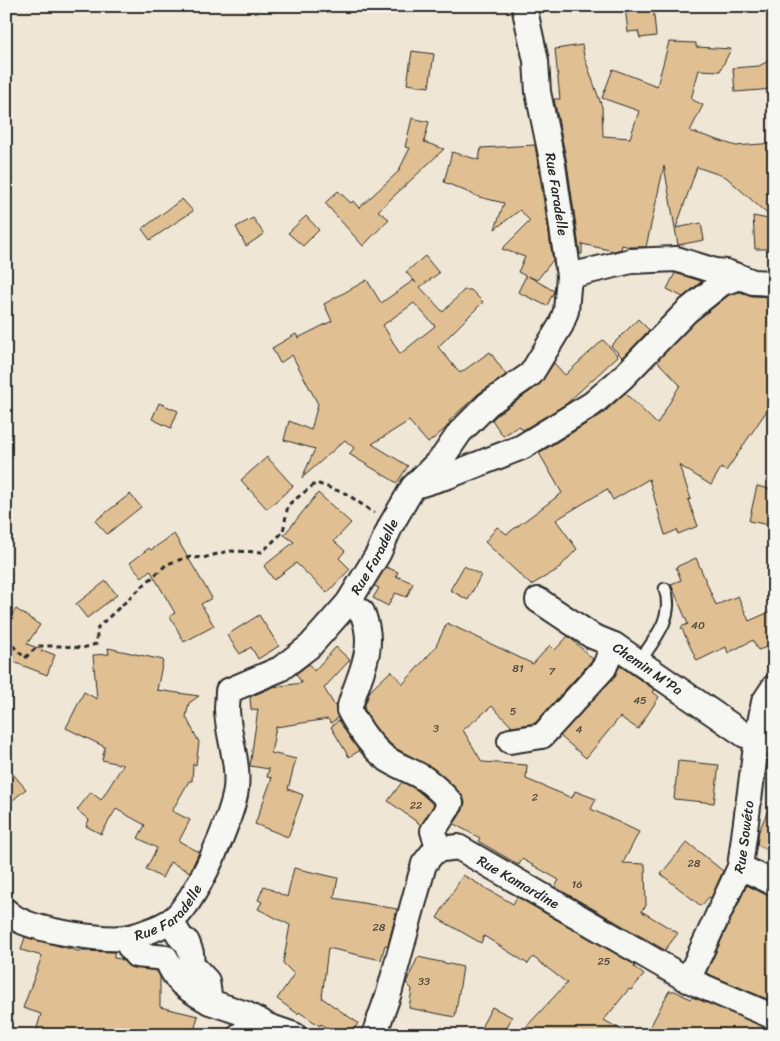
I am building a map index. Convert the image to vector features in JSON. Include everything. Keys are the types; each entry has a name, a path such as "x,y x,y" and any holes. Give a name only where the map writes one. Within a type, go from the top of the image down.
{"street":[{"name":"Rue Faradelle","path":"6,911 19,920 64,933 130,937 172,920 184,909 211,862 236,790 236,767 227,710 228,691 280,669 310,646 348,603 378,554 391,525 413,487 442,457 460,432 488,404 531,374 562,326 566,311 569,276 553,165 538,92 536,61 524,6"},
{"path":"569,276 631,261 676,259 715,271 726,272 753,282 774,283"},
{"path":"413,487 448,476 522,447 592,404 622,378 668,329 702,298 722,283 740,278"},
{"name":"Chemin M'Pa","path":"538,600 592,636 614,645 745,735 765,741"},
{"path":"348,603 362,612 366,622 369,649 349,710 371,745 388,759 425,779 441,792 451,804 433,831 439,850 435,850 424,864 389,993 374,1035"},
{"path":"510,741 542,736 604,668 614,645"},
{"name":"Rue Sowéto","path":"688,980 740,867 765,741 764,702 774,686"},
{"name":"Rue Kamardine","path":"439,850 458,847 688,980 774,1017"},
{"path":"740,867 774,883"},
{"path":"172,920 174,926 189,947 192,965 208,981 210,1002"},
{"path":"130,937 129,946 136,954 166,958 172,973 180,984 210,1002 246,1014 294,1035"},
{"path":"240,1035 260,1021"}],"lane":[{"path":"639,662 667,617 668,605 665,589"}],"path":[{"path":"6,639 25,658 38,646 83,648 96,644 98,627 168,564 188,558 203,558 228,551 262,552 283,532 288,505 316,483 347,494 391,525"}],"building":[{"path":"625,6 653,6 656,36 640,38 638,31 628,32"},
{"path":"669,42 696,43 696,47 731,49 720,71 699,70 691,99 703,105 690,131 736,146 774,143 774,220 726,177 697,167 676,228 701,223 704,240 678,245 664,166 646,247 622,245 621,249 614,251 582,244 582,254 580,254 567,163 554,99 560,99 555,49 582,45 602,107 603,136 630,138 639,111 602,98 613,69 657,86"},
{"path":"412,51 434,54 429,87 407,84"},
{"path":"774,58 774,89 735,92 733,68 759,66"},
{"path":"412,118 429,122 424,142 444,149 378,211 389,219 363,246 325,203 338,191 351,203 353,201 359,208 398,172 410,148 405,147"},
{"path":"535,145 553,260 537,280 528,276 554,291 547,306 518,292 526,276 518,272 525,257 502,249 530,221 520,210 495,229 504,203 479,197 444,182 452,152 479,160 481,148"},
{"path":"182,199 193,211 150,240 142,229"},
{"path":"306,216 319,230 303,246 288,233"},
{"path":"753,216 773,220 774,249 755,249"},
{"path":"253,218 264,234 246,246 236,227"},
{"path":"425,256 439,273 420,287 443,312 464,290 471,290 483,302 438,347 460,373 490,352 506,375 478,394 449,421 450,423 446,428 428,443 409,421 372,444 408,466 397,483 349,454 354,448 345,440 302,478 315,449 284,440 289,421 311,430 318,404 292,355 280,363 272,348 296,334 298,338 332,321 324,304 367,280 381,303 414,280 406,272","holes":["414,303 435,326 400,354 383,325"]},
{"path":"675,273 702,281 683,297 667,289"},
{"path":"740,292 752,296 774,297 774,400 726,471 721,468 711,485 679,465 691,499 688,500 698,526 678,534 677,530 665,535 649,479 613,500 607,489 556,520 577,549 557,570 531,585 485,542 497,527 507,534 562,493 539,453 604,413 625,393 657,424 680,385 657,361 696,321 729,295"},
{"path":"638,319 649,330 623,358 611,346"},
{"path":"603,340 618,356 566,404 523,430 519,426 503,436 492,420 497,415 539,385 554,363 565,375"},
{"path":"159,403 178,411 171,428 152,419"},
{"path":"267,457 293,486 267,509 241,480"},
{"path":"757,486 774,490 774,526 749,521"},
{"path":"318,493 351,523 334,541 345,551 339,558 350,569 327,593 296,563 274,580 264,566 294,542 284,535"},
{"path":"130,494 141,507 107,534 95,521"},
{"path":"174,534 212,598 201,604 214,626 184,642 170,616 175,613 150,570 142,577 130,563 149,548 151,550"},
{"path":"696,558 716,605 738,596 749,621 774,610 774,645 758,650 753,640 728,653 726,647 697,661 681,627 688,624 671,584 681,580 676,567"},
{"path":"464,566 481,575 468,600 450,590"},
{"path":"386,567 398,572 396,576 413,583 407,597 395,593 388,606 373,598 379,588 374,586"},
{"path":"106,581 117,595 87,618 76,604"},
{"path":"16,609 40,625 27,644 43,650 41,652 45,651 55,655 47,675 6,659 6,622"},
{"path":"259,615 279,646 258,659 251,647 240,654 227,635"},
{"path":"447,623 533,664 550,645 555,650 568,636 593,659 535,723 512,727 492,706 463,730 482,762 527,765 526,779 572,798 575,791 596,799 591,809 639,832 623,863 645,864 646,906 641,911 678,933 665,950 555,887 559,880 522,859 519,865 478,841 480,838 454,824 463,810 465,802 461,794 433,768 395,748 372,723 364,708 370,691 391,671 403,684 435,648"},
{"path":"336,647 350,660 324,688 336,708 338,718 331,723 328,719 276,727 271,753 296,759 288,789 303,795 288,837 255,824 272,778 267,777 269,769 250,766 258,709 251,710 250,697 273,687 302,683 296,674 309,664 314,671"},
{"path":"108,648 163,660 157,690 199,696 189,703 186,717 199,742 196,765 193,764 192,781 189,781 172,811 190,820 179,841 199,852 190,872 170,862 162,878 146,869 157,848 138,838 145,825 116,809 101,834 86,826 89,820 77,810 91,792 101,800 123,765 102,760 105,747 66,728 84,692 97,699 93,655 109,654"},
{"path":"620,666 655,690 653,692 659,697 638,729 620,717 586,758 560,736 614,677"},
{"path":"339,720 359,751 349,757 331,727"},
{"path":"678,761 719,765 714,803 674,799"},
{"path":"6,766 26,789 6,806"},
{"path":"402,782 417,790 434,805 421,825 388,801"},
{"path":"774,797 774,853 757,845 759,831"},
{"path":"687,842 723,871 711,898 709,897 701,906 661,874"},
{"path":"294,868 338,878 334,898 397,909 388,946 385,945 381,960 328,948 322,998 358,1023 350,1035 338,1035 299,1012 298,1014 277,999 294,974 283,963 290,925 258,909 262,902 258,900 264,886 287,897"},
{"path":"463,875 513,904 517,897 635,965 634,967 644,975 631,990 629,989 604,1020 630,1035 536,1035 525,1028 567,983 533,957 528,964 484,936 481,943 437,918"},
{"path":"747,885 774,899 774,1002 706,973"},
{"path":"25,937 78,951 114,952 114,958 121,959 130,967 157,971 160,977 160,1007 198,1016 193,1035 35,1035 41,1014 23,1008 42,956 21,950"},
{"path":"418,957 463,967 455,1017 409,1008 412,989 406,983"},
{"path":"669,991 675,991 690,999 692,997 774,1030 774,1035 646,1035"},
{"path":"492,1007 512,1017 503,1035 477,1035"}]}
